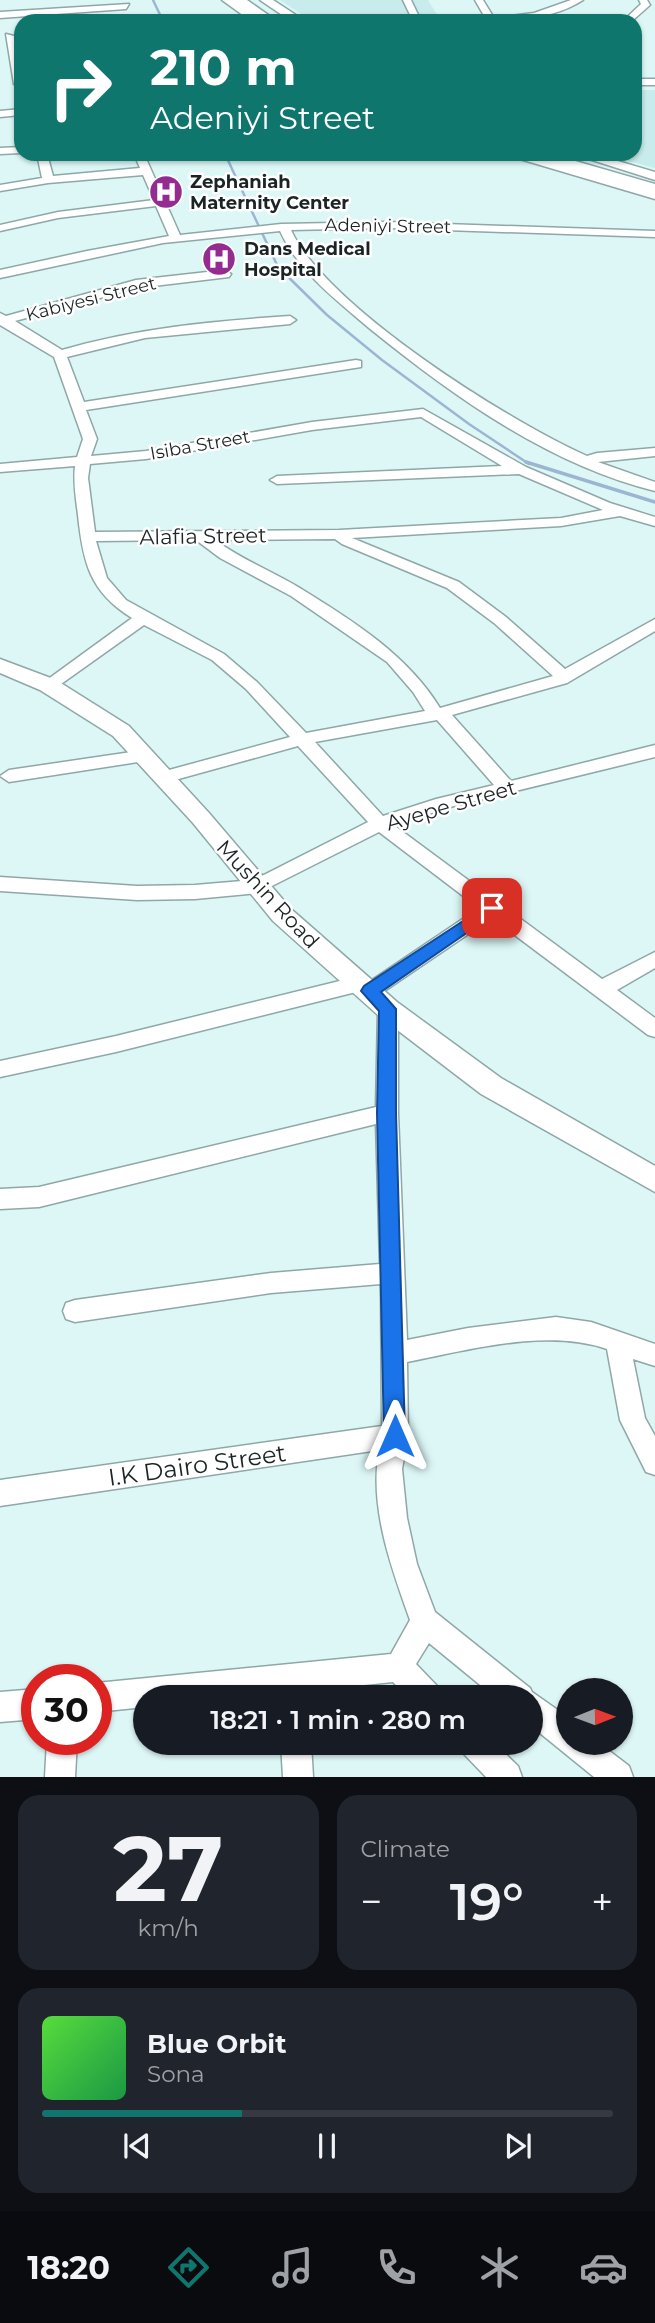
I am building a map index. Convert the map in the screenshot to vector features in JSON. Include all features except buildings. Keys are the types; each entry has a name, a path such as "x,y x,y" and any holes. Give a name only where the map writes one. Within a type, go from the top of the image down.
{"highway":[{"path":"239,0 260,14"},
{"path":"254,0 275,14"},
{"path":"559,161 655,189"},
{"path":"582,161 655,182"}],"main road":[{"path":"227,0 248,14"},
{"path":"265,0 288,14"},
{"path":"541,161 655,195"},
{"path":"604,161 655,176"},
{"name":"Mushin Road","path":"0,665 48,685 121,731 309,941 388,1009 491,1086 655,1180"}],"street":[{"path":"538,14 579,0"},
{"path":"635,14 646,5 643,0"},
{"path":"0,15 126,6"},
{"path":"4,36 14,75"},
{"path":"0,60 11,59"},
{"path":"44,161 48,180"},
{"path":"142,161 174,236"},
{"path":"0,188 48,180 147,172"},
{"path":"0,228 58,215 161,201"},
{"name":"Adeniyi Street","path":"0,272 82,252 174,236 280,226 387,225 655,232"},
{"path":"280,226 284,237 302,260 340,297 458,389 516,426 586,463 655,487"},
{"name":"Adeniyi Street","path":"0,272 226,230"},
{"name":"Kabiyesi Street","path":"1,319 136,284 225,274"},
{"path":"1,319 60,355 90,439 83,459 82,499 88,537 99,580 115,598 142,618 198,643 220,659 263,696 380,824 604,988 655,1029"},
{"path":"60,355 84,347 180,327 290,320"},
{"path":"79,407 356,364"},
{"name":"Isiba Street","path":"0,468 146,455 312,426 423,413 494,457 521,470 622,512 655,522"},
{"path":"586,463 597,457 655,452"},
{"path":"277,480 521,470"},
{"name":"Alafia Street","path":"88,537 339,534 561,522 622,512"},
{"path":"339,534 347,541 453,585 500,620 564,677"},
{"path":"201,537 225,555 297,593 393,659 438,714 507,788"},
{"path":"48,685 142,618"},
{"path":"164,777 302,739 438,714 501,698 564,677 655,624"},
{"name":"Ayepe Street","path":"258,886 380,824 442,803 655,751"},
{"path":"9,776 145,756"},
{"path":"0,884 137,893 195,892 258,886"},
{"path":"0,1069 365,987 492,908"},
{"path":"604,988 655,959"},
{"path":"388,1009 387,1113 395,1353 395,1436 389,1469 394,1518 403,1564 425,1622 504,1685"},
{"path":"0,1199 39,1197 387,1113"},
{"path":"75,1311 271,1283 392,1273"},
{"path":"395,1353 468,1339 556,1328 591,1333 655,1355"},
{"path":"618,1343 633,1420 655,1464"},
{"name":"I.K Dairo Street","path":"0,1493 395,1436"},
{"path":"308,1685 399,1667 425,1622"},
{"path":"399,1667 416,1685"},
{"path":"112,1697 133,1696"},
{"path":"0,1707 21,1705"},
{"path":"60,1777 61,1755"},
{"path":"297,1755 298,1777"},
{"path":"485,1755 507,1777"},
{"path":"591,1755 618,1777"}],"shaded area":[{"path":"280,0 428,0 437,14 301,14"},
{"path":"642,90 655,90 655,168 628,161 642,161"}],"waterway":[{"path":"153,0 160,14"},
{"path":"228,161 278,267 327,315 382,360 526,462"},
{"path":"526,462 655,502"}],"place":[{"name":"Zephaniah Maternity Center","path":"166,192"},
{"name":"Dans Medical Hospital","path":"219,259"}],"route":[{"path":"395,1436 387,1113 388,1009 370,991 492,908"}]}
